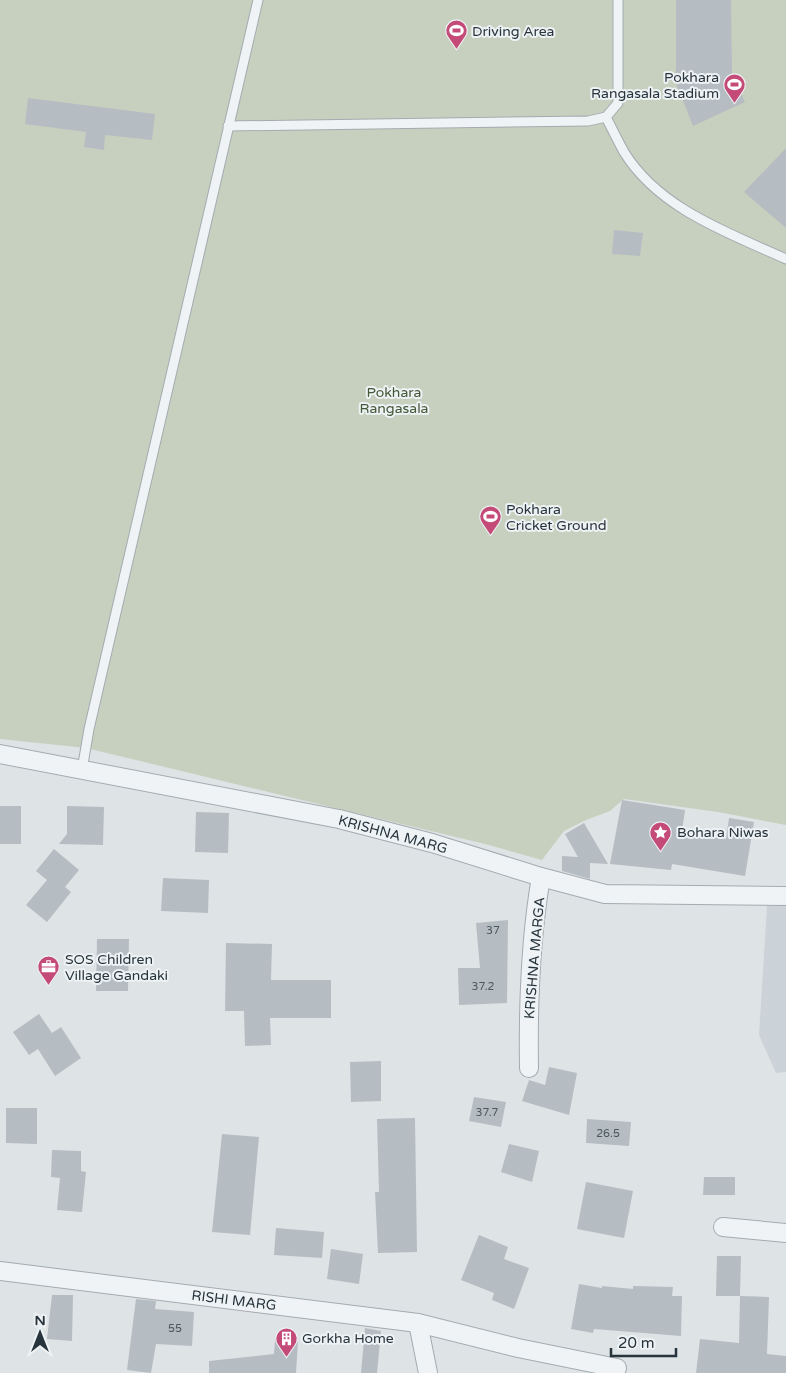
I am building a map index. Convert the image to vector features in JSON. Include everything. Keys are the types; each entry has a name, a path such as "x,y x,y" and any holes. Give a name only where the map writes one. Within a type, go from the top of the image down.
{"street":[{"name":"KRISHNA MARG","path":"0,754 339,819 432,843 541,878 605,894 786,896"},
{"name":"KRISHNA MARGA","path":"529,1068 528,992 534,922 541,878"},
{"path":"723,1227 786,1233"},
{"name":"RISHI MARG","path":"0,1271 418,1323 518,1348 617,1368"},
{"path":"418,1323 428,1373"}],"lane":[{"path":"82,770 89,729 258,0"},
{"path":"228,126 588,121 606,117 618,103 618,0"},
{"path":"606,117 625,153 651,184 694,217 786,259"}],"shaded area":[{"path":"767,906 786,906 786,1072 776,1073 759,1035"}],"green space":[{"name":"Pokhara Rangasala","path":"0,0 786,0 786,825 718,812 624,799 610,811 564,831 542,860 489,845 86,748 0,739"}],"building":[{"path":"676,0 731,0 732,75 745,102 693,126 676,83"},
{"path":"28,98 155,114 152,140 105,135 104,150 84,147 86,132 25,124"},
{"path":"786,148 786,228 744,192"},
{"path":"614,230 643,233 640,256 612,254"},
{"path":"622,800 685,810 682,831 726,839 729,818 754,822 745,876 672,864 671,870 610,864"},
{"path":"0,806 21,806 21,844 0,844"},
{"path":"67,806 104,807 103,845 59,844 67,834"},
{"path":"196,812 229,813 228,853 195,852"},
{"path":"584,823 608,864 590,863 590,879 562,871 562,856 578,857 565,834"},
{"path":"54,849 79,870 65,887 71,892 47,922 26,905 47,880 36,871"},
{"path":"163,878 209,880 208,913 161,911"},
{"path":"508,920 507,1003 459,1005 458,968 480,968 476,923"},
{"path":"97,939 129,939 128,991 96,991"},
{"path":"226,943 272,944 271,980 331,980 331,1018 270,1018 271,1045 245,1046 244,1011 225,1011"},
{"path":"39,1014 52,1033 61,1027 81,1058 55,1076 38,1049 29,1055 13,1032"},
{"path":"381,1061 381,1101 351,1102 350,1062"},
{"path":"549,1067 577,1073 569,1115 522,1101 529,1080 545,1085"},
{"path":"474,1097 506,1102 501,1127 469,1121"},
{"path":"6,1108 37,1108 37,1144 6,1143"},
{"path":"415,1118 417,1252 378,1253 375,1192 379,1192 377,1119"},
{"path":"587,1119 631,1122 629,1146 586,1143"},
{"path":"222,1134 259,1137 250,1235 212,1232"},
{"path":"509,1144 539,1151 532,1182 501,1172"},
{"path":"52,1150 81,1151 81,1171 86,1172 82,1212 57,1210 60,1178 51,1177"},
{"path":"704,1177 735,1177 735,1195 703,1195"},
{"path":"586,1182 633,1191 624,1238 577,1229"},
{"path":"276,1228 324,1232 322,1258 274,1255"},
{"path":"479,1235 508,1247 504,1259 529,1268 514,1309 492,1300 494,1293 461,1280"},
{"path":"331,1249 363,1254 359,1284 327,1279"},
{"path":"717,1256 741,1256 740,1296 716,1296"},
{"path":"579,1284 602,1288 602,1286 633,1289 633,1286 673,1287 672,1296 682,1296 681,1336 594,1329 593,1333 571,1329"},
{"path":"52,1295 73,1295 72,1341 47,1339"},
{"path":"740,1296 769,1297 767,1354 786,1356 786,1373 696,1373 700,1339 739,1343"},
{"path":"136,1299 156,1301 155,1309 194,1312 192,1346 156,1344 151,1373 127,1370"},
{"path":"365,1328 381,1331 377,1373 361,1373"},
{"path":"275,1340 298,1342 296,1373 209,1373 209,1361 274,1354"}],"place":[{"name":"Driving Area","path":"456,50"},
{"name":"Pokhara Rangasala Stadium","path":"735,104"},
{"name":"Pokhara Cricket Ground","path":"490,536"},
{"name":"Bohara Niwas","path":"661,851"},
{"name":"SOS Children Village Gandaki","path":"49,986"},
{"name":"Gorkha Home","path":"286,1357"}]}
